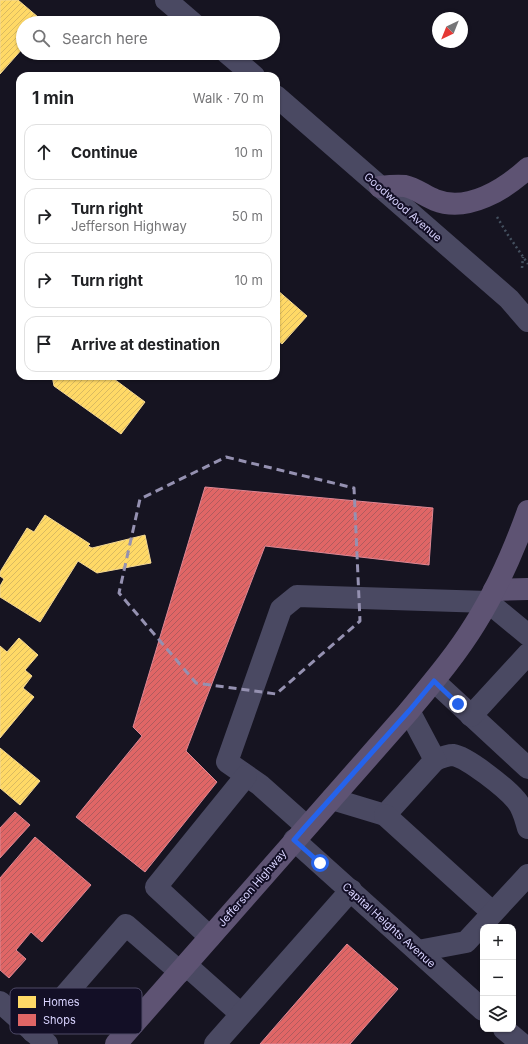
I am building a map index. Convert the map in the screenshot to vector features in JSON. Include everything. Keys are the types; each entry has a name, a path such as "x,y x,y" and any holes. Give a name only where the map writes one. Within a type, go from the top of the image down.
{"main road":[{"path":"380,187 406,186 436,201 459,205 491,195 513,181 528,168"},
{"name":"Jefferson Highway","path":"142,1015 434,681 476,624 512,552 528,511"},
{"path":"491,596 528,589"},
{"name":"Jefferson Highway","path":"116,1044 125,1034"}],"street":[{"path":"166,0 185,16"},
{"path":"235,60 249,72"},
{"name":"Goodwood Avenue","path":"280,100 509,299 528,321"},
{"name":"Capital Heights Avenue","path":"480,1007 351,890 300,833 260,785 227,762 281,608 297,596 491,596"},
{"path":"491,596 528,635"},
{"path":"471,716 528,654"},
{"path":"434,681 528,768"},
{"path":"409,711 435,760"},
{"path":"385,815 435,760 452,755 463,758 516,799 524,813 528,828"},
{"path":"210,936 156,887 246,776"},
{"path":"332,799 385,815 492,912"},
{"path":"418,951 466,942 492,912 528,875"},
{"path":"215,1044 351,890"},
{"path":"78,988 126,925 241,1014"},
{"path":"0,1002 10,1011"},
{"path":"508,1032 522,1044"}],"path":[{"path":"496,215 528,264"},
{"path":"522,268 523,256"}],"highlighted area":[{"path":"226,457 354,488 360,621 276,694 196,683 119,593 140,499"}],"building: Homes":[{"path":"0,0 18,0 37,16 16,16 16,56 0,74"},
{"path":"280,292 307,316 282,344 280,342"},
{"path":"53,380 115,380 145,402 121,434 54,386"},
{"path":"45,515 90,544 88,546 92,548 145,535 151,563 97,573 78,561 40,622 0,597 0,586 4,579 0,576 0,572 27,528 34,532"},
{"path":"19,638 38,655 25,670 32,676 23,688 34,697 0,738 0,646 7,652"},
{"path":"0,748 40,781 20,805 0,788"}],"building: Shops":[{"path":"205,487 433,508 429,565 265,546 186,751 217,782 145,872 76,817 142,736 133,727"},
{"path":"15,812 30,825 0,858 0,828"},
{"path":"35,837 91,885 42,942 31,932 16,950 26,959 9,978 0,970 0,878"},
{"path":"347,944 398,989 350,1044 260,1044"}],"route":[{"path":"320,863 294,840 306,826 332,799 434,681 458,704"}]}
